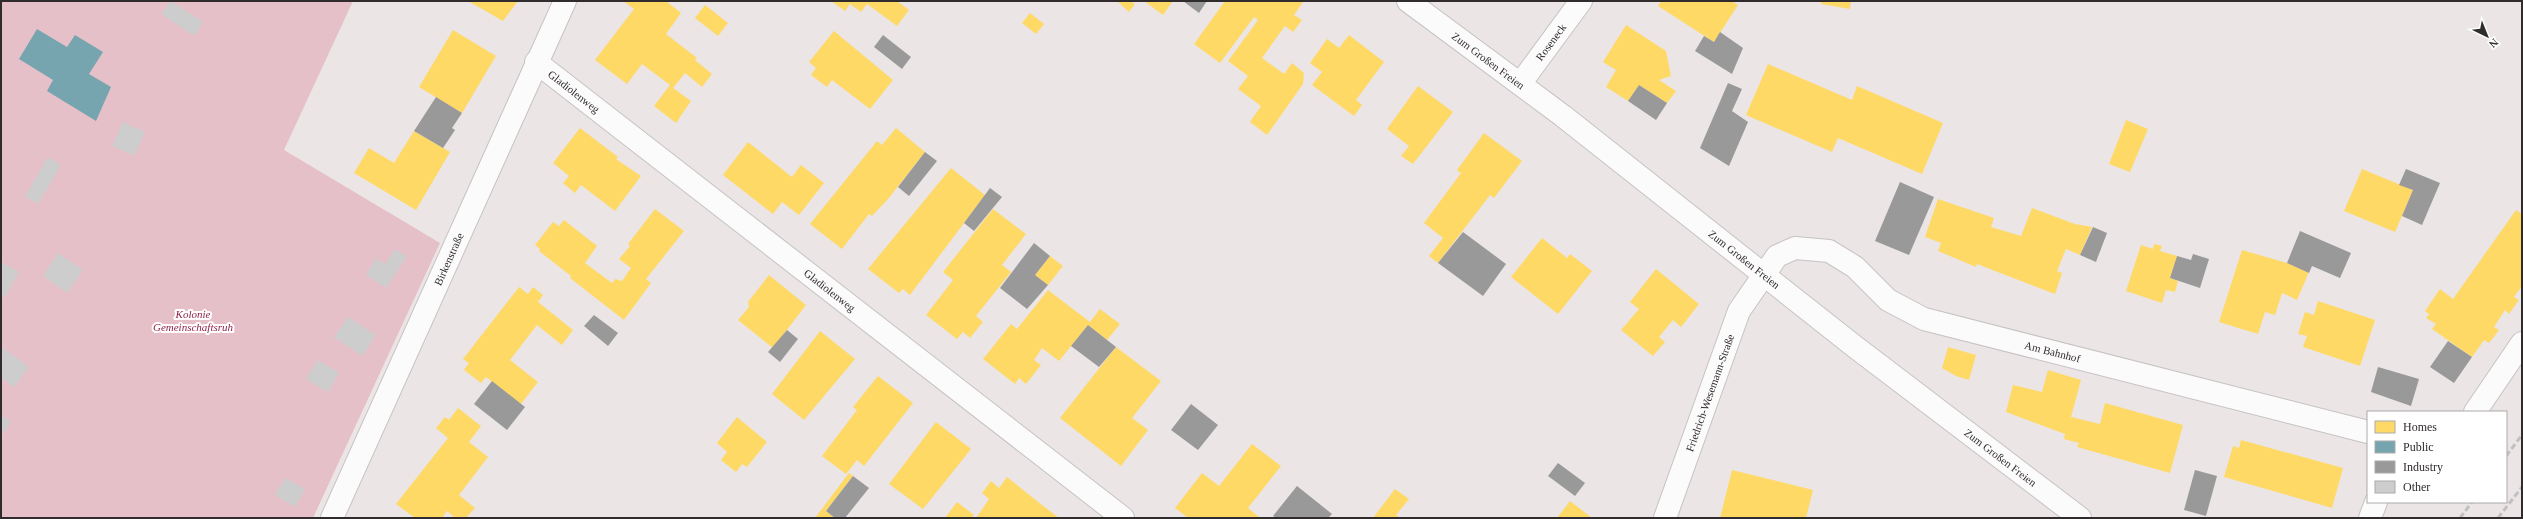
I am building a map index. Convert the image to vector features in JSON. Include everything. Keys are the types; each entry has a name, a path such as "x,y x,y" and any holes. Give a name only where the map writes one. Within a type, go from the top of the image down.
{"street":[{"name":"Birkenstraße","path":"332,518 536,62 565,1"},
{"name":"Zum Großen Freien","path":"1408,1 1520,84 1764,273 1854,346 2080,518"},
{"name":"Roseneck","path":"1520,84 1581,1"},
{"name":"Gladiolenweg","path":"536,62 1123,518"},
{"name":"Am Bahnhof","path":"1764,273 1777,256 1796,248 1829,251 1855,267 1888,300 1924,319 2367,432"},
{"name":"Friedrich-Wesemann-Straße","path":"1665,518 1739,311 1764,273"},
{"path":"2476,411 2522,343"},
{"path":"2370,518 2376,503"}],"green space":[{"name":"Kolonie Gemeinschaftsruh","path":"1,1 353,1 284,150 440,243 313,518 1,518"}],"building: Homes":[{"path":"468,1 518,1 503,21"},
{"path":"623,1 666,1 681,13 666,34 697,58 695,60 712,74 702,87 685,73 673,88 691,101 676,123 654,106 670,85 642,64 627,84 595,60 634,9"},
{"path":"831,1 897,1 909,10 897,26 867,4 861,12 850,4 845,11"},
{"path":"1117,1 1130,1 1135,4 1129,12"},
{"path":"1144,1 1173,1 1163,15"},
{"path":"1225,1 1303,2 1294,15 1302,20 1293,32 1285,26 1262,58 1284,74 1292,63 1304,73 1303,84 1267,135 1250,122 1261,106 1238,89 1248,76 1228,61 1258,20 1254,17 1220,63 1194,44"},
{"path":"1661,1 1732,1 1738,5 1714,42 1658,6"},
{"path":"1821,1 1851,1 1850,9 1821,4"},
{"path":"705,5 728,23 718,36 695,18"},
{"path":"1030,13 1044,24 1036,34 1022,23"},
{"path":"1626,25 1666,51 1671,76 1659,80 1676,91 1667,103 1639,85 1628,101 1606,87 1616,70 1603,62"},
{"path":"453,30 496,56 462,113 419,87"},
{"path":"834,31 893,80 870,109 832,80 827,87 811,75 816,68 809,62"},
{"path":"1349,35 1384,62 1356,100 1362,105 1354,116 1312,85 1322,72 1310,63 1327,39 1339,48"},
{"path":"1768,64 1852,100 1857,86 1943,123 1922,174 1838,138 1832,152 1746,115"},
{"path":"1418,86 1453,112 1413,164 1401,156 1409,146 1387,129"},
{"path":"2126,120 2148,129 2130,172 2109,164"},
{"path":"580,128 618,157 616,159 641,176 615,211 581,185 575,193 563,183 569,176 553,163"},
{"path":"896,128 925,152 888,199 872,216 869,214 842,249 810,224 877,141 882,145"},
{"path":"414,131 450,152 416,210 354,173 369,148 394,163"},
{"path":"1484,133 1522,161 1494,198 1490,195 1438,263 1429,256 1443,238 1424,223 1461,173 1457,170"},
{"path":"748,142 792,177 801,165 824,183 799,215 782,202 773,214 723,175"},
{"path":"951,168 985,195 910,295 903,289 899,293 868,269"},
{"path":"2362,169 2413,190 2395,232 2344,211"},
{"path":"1938,199 1994,218 1991,227 2021,236 2032,208 2075,224 2092,227 2080,255 2066,249 2057,271 2062,273 2055,294 1977,264 1976,267 1938,251 1941,243 1925,237"},
{"path":"655,209 684,231 646,279 651,283 624,320 570,278 571,276 539,251 540,249 535,245 553,222 559,226 564,220 597,246 585,263 612,283 615,279 622,281 631,268 619,259 630,246 628,244"},
{"path":"993,209 1026,234 1002,265 1011,272 976,316 983,322 970,338 963,332 957,339 926,315 953,280 943,272"},
{"path":"2516,210 2522,214 2522,286 2514,297 2519,300 2509,314 2505,310 2494,327 2499,330 2489,343 2484,340 2472,357 2432,329 2436,324 2426,318 2429,314 2425,311 2440,289 2453,299"},
{"path":"1542,238 1567,258 1570,254 1592,271 1558,314 1511,277"},
{"path":"2154,244 2162,246 2160,251 2177,256 2170,278 2178,281 2175,292 2166,290 2162,303 2126,291 2141,245 2153,249"},
{"path":"2242,250 2287,263 2309,272 2297,300 2282,293 2275,315 2265,312 2258,334 2219,322"},
{"path":"1050,256 1063,266 1048,285 1035,275"},
{"path":"1656,269 1699,304 1681,327 1673,320 1659,337 1665,342 1653,356 1621,330 1639,309 1630,302"},
{"path":"769,275 806,305 773,348 738,320 749,307 748,302"},
{"path":"519,287 528,294 533,287 543,295 538,302 573,330 562,345 537,325 510,360 538,382 521,404 486,377 481,383 464,370 469,363 463,359"},
{"path":"1048,290 1090,322 1100,309 1120,324 1107,340 1088,325 1059,361 1042,348 1034,360 1041,365 1026,384 1019,378 1015,384 983,359 1011,324 1017,329"},
{"path":"2318,301 2375,320 2360,366 2303,347 2307,336 2298,334 2305,312 2314,315"},
{"path":"820,331 855,359 804,420 772,394"},
{"path":"1116,347 1161,381 1132,418 1148,430 1121,466 1060,418"},
{"path":"1948,347 1976,355 1969,380 1956,376 1942,368"},
{"path":"2048,370 2081,380 2071,417 2100,424 2105,403 2183,425 2170,473 2077,447 2079,443 2064,439 2065,434 2006,412 2013,385 2042,392"},
{"path":"878,376 913,403 864,466 857,460 846,474 822,456 857,410 853,407"},
{"path":"458,408 481,426 469,442 488,457 459,495 475,508 466,518 455,518 447,511 442,518 415,518 396,504 448,438 436,428 445,417 449,420"},
{"path":"737,417 767,442 747,467 742,464 736,472 721,460 727,452 717,443"},
{"path":"936,422 971,449 923,509 889,484"},
{"path":"2241,440 2343,468 2332,508 2224,477 2233,446 2239,448"},
{"path":"1252,444 1281,466 1248,508 1260,518 1188,518 1175,508 1202,473 1219,486"},
{"path":"1732,470 1813,490 1806,518 1720,518"},
{"path":"849,473 853,476 826,511 835,518 815,518"},
{"path":"1007,477 1059,518 976,518 989,499 982,493 991,481 999,488"},
{"path":"1395,489 1409,499 1396,515 1400,518 1373,518"},
{"path":"1570,501 1592,518 1557,518"},
{"path":"957,502 974,515 971,518 945,518"}],"building: Public":[{"path":"37,29 67,47 75,35 103,52 89,74 111,87 96,121 47,91 53,80 19,59"}],"building: Industry":[{"path":"1183,1 1207,1 1199,13"},
{"path":"1720,32 1743,48 1732,74 1695,51 1704,36 1714,42"},
{"path":"883,35 911,57 902,69 874,47"},
{"path":"1728,83 1742,89 1732,111 1748,122 1729,166 1700,148"},
{"path":"1639,85 1667,103 1656,120 1628,101"},
{"path":"436,97 462,113 452,128 455,130 443,148 414,131"},
{"path":"925,152 937,161 909,196 898,187"},
{"path":"2406,169 2440,183 2422,225 2402,216 2413,190 2399,185"},
{"path":"1900,182 1934,197 1909,255 1875,241"},
{"path":"990,188 1002,197 974,231 964,223"},
{"path":"2093,227 2107,233 2096,262 2080,255"},
{"path":"2300,231 2351,253 2340,278 2312,266 2309,273 2287,263"},
{"path":"1463,232 1506,264 1483,296 1438,263"},
{"path":"1034,243 1050,256 1035,275 1048,285 1027,309 1000,288"},
{"path":"2193,254 2209,259 2200,288 2170,278 2177,256 2191,260"},
{"path":"594,315 618,333 608,346 584,326"},
{"path":"1088,325 1116,347 1099,367 1071,346"},
{"path":"787,330 798,339 780,362 768,352"},
{"path":"2448,341 2472,357 2454,383 2430,367"},
{"path":"2378,367 2419,379 2411,406 2371,392"},
{"path":"492,381 525,407 507,430 474,404"},
{"path":"1191,404 1218,425 1198,450 1171,430"},
{"path":"1558,463 1585,483 1575,496 1548,476"},
{"path":"2195,470 2217,476 2206,516 2184,510"},
{"path":"853,476 869,488 845,518 835,518 826,511"},
{"path":"1297,486 1332,514 1328,518 1276,518 1273,516"}],"building: Other":[{"path":"171,1 203,22 194,36 161,14"},
{"path":"123,122 145,132 134,156 112,146"},
{"path":"48,157 61,165 38,204 25,196"},
{"path":"395,249 407,256 386,288 366,275 376,258 385,264"},
{"path":"58,253 83,270 67,293 43,276"},
{"path":"1,262 19,272 5,297 1,294"},
{"path":"348,317 376,335 362,356 334,337"},
{"path":"1,347 29,367 14,387 1,378"},
{"path":"318,360 339,373 328,392 306,379"},
{"path":"1,415 11,422 1,436"},
{"path":"285,478 305,489 295,507 275,495"}],"railway":[{"path":"2507,455 2522,435"},
{"path":"2498,518 2522,487"},
{"path":"2460,518 2471,503"}]}
